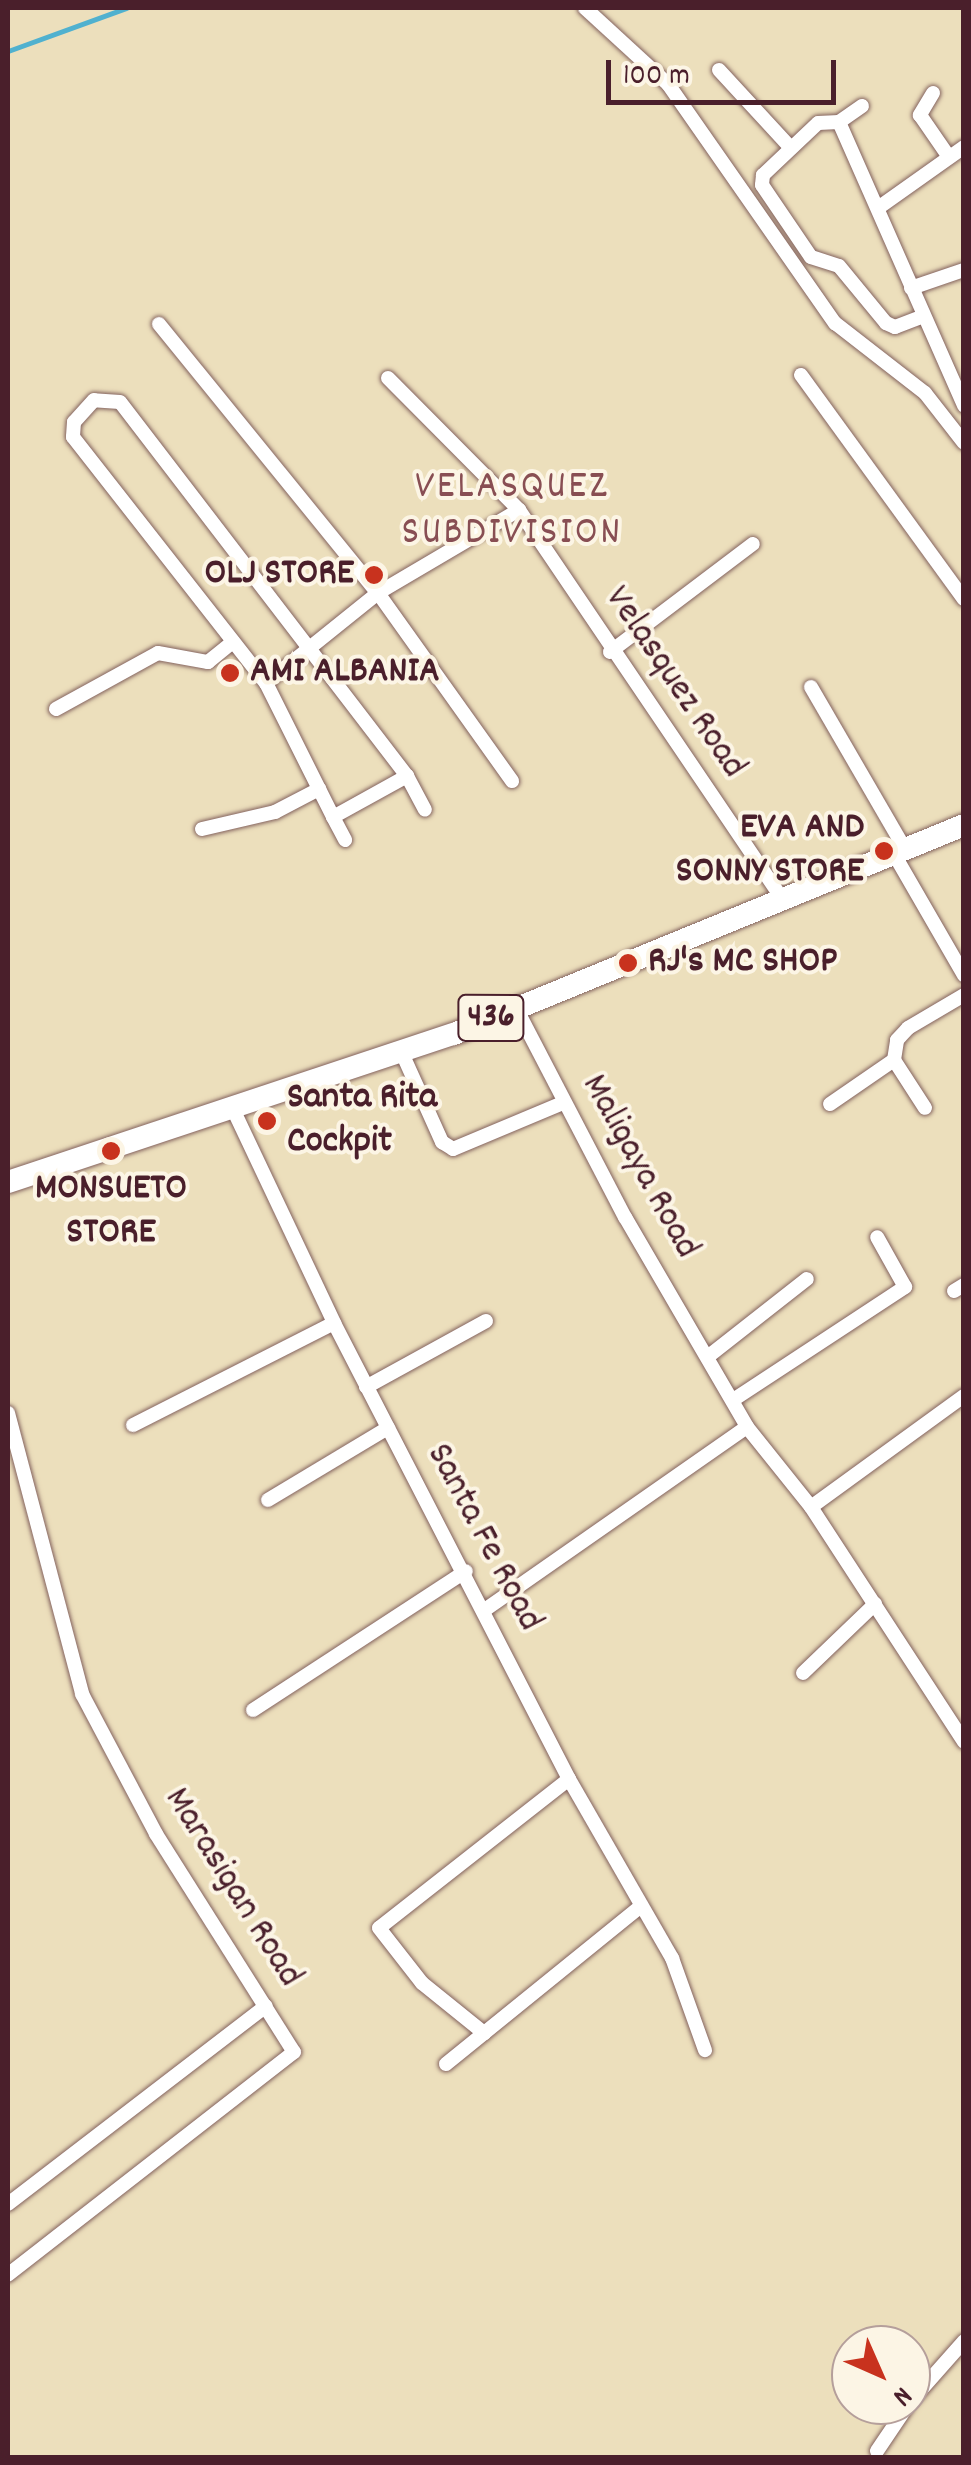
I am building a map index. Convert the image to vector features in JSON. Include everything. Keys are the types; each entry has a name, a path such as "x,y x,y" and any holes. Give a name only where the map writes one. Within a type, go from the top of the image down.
{"main road":[{"name":"436","path":"8,1182 402,1053 780,896 964,825"}],"street":[{"path":"585,8 664,78 836,323 925,393 964,442"},
{"path":"719,70 791,148"},
{"path":"934,93 920,115 950,157"},
{"path":"862,106 839,122 818,123 760,180 811,257 840,266 886,323 896,327 922,316"},
{"path":"839,122 964,406"},
{"path":"878,208 964,147"},
{"path":"911,288 964,270"},
{"path":"159,324 378,593 512,781"},
{"path":"801,375 906,512 964,599"},
{"name":"Velasquez Road","path":"388,378 519,510 610,652 780,896"},
{"path":"345,840 266,683 72,437 74,422 94,400 120,402 312,646 407,776 426,810"},
{"path":"266,683 378,593 519,510"},
{"path":"610,652 753,544"},
{"path":"56,709 158,653 208,662 233,642"},
{"path":"812,687 964,974"},
{"path":"333,817 407,776"},
{"path":"202,829 287,808 319,789"},
{"path":"925,1108 894,1060 897,1040 908,1028 964,995"},
{"name":"Maligaya Road","path":"516,1008 564,1103 747,1426 811,1507 964,1742"},
{"path":"402,1053 447,1147 564,1103"},
{"path":"830,1104 894,1060"},
{"name":"Santa Fe Road","path":"232,1109 334,1323 486,1609 570,1780 672,1958 706,2050"},
{"path":"733,1400 905,1287 877,1237"},
{"path":"710,1355 807,1279"},
{"path":"366,1386 486,1321"},
{"path":"133,1425 334,1323"},
{"path":"811,1507 964,1396"},
{"name":"Marasigan Road","path":"8,1413 82,1694 156,1834 292,2041 294,2052 285,2064 8,2275"},
{"path":"486,1609 747,1426"},
{"path":"268,1500 388,1428"},
{"path":"253,1710 466,1571"},
{"path":"803,1674 874,1604"},
{"path":"484,2033 422,1983 378,1928 570,1780"},
{"path":"446,2064 640,1907"},
{"path":"8,2204 266,2006"},
{"path":"931,2378 964,2341"},
{"path":"878,2451 895,2425"}],"waterway":[{"path":"8,51 126,8"}],"place":[{"name":"OLJ STORE","path":"374,575"},
{"name":"AMI ALBANIA","path":"230,673"},
{"name":"EVA AND SONNY STORE","path":"884,851"},
{"name":"RJ's MC SHOP","path":"628,963"},
{"name":"Santa Rita Cockpit","path":"267,1121"},
{"name":"MONSUETO STORE","path":"111,1151"}],"district":[{"name":"VELASQUEZ SUBDIVISION","path":"512,512"}]}
